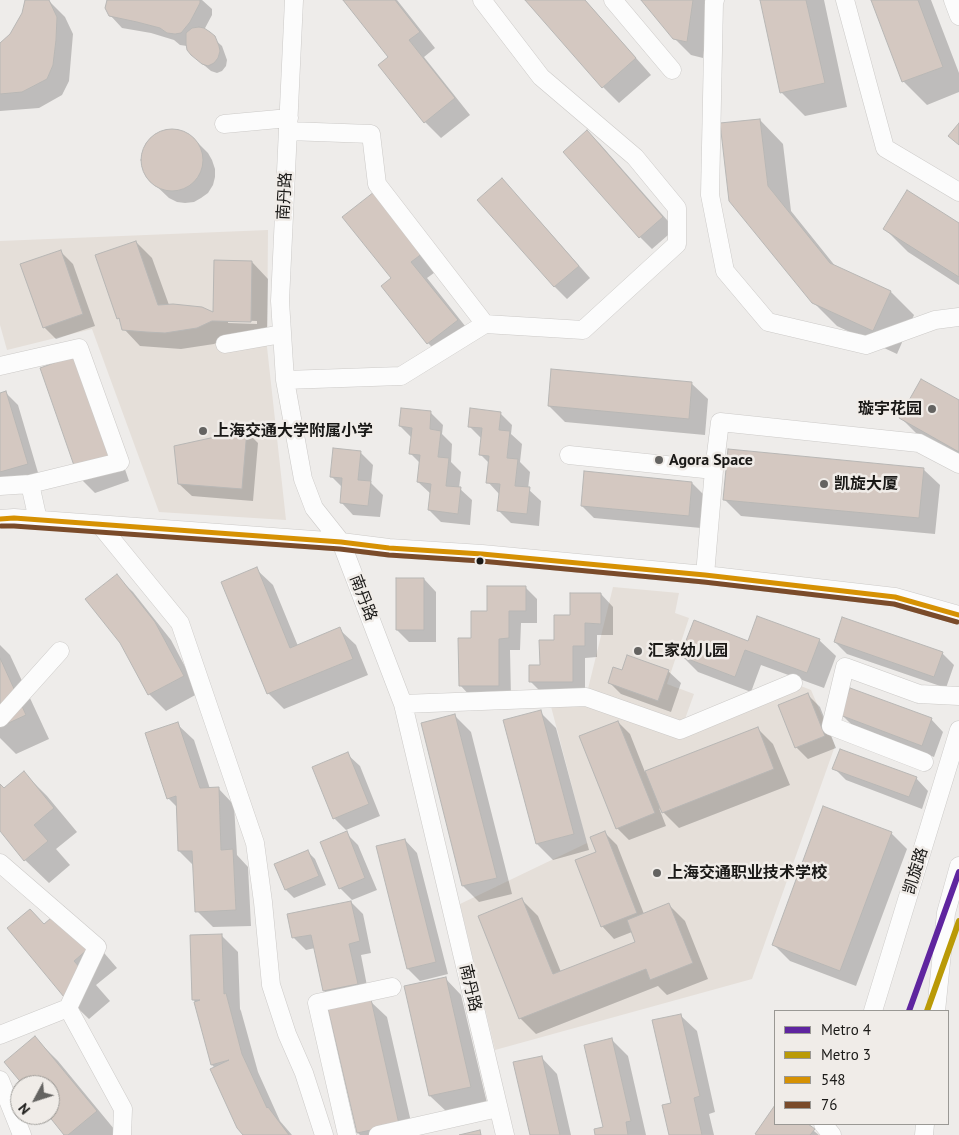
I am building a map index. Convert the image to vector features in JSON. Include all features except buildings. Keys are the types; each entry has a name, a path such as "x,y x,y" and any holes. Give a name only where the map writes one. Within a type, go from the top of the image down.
{"street":[{"name":"南丹路","path":"294,0 280,301 285,380 303,479 314,508 341,542 403,704 505,1135"},
{"path":"285,380 401,376 485,324 583,330 677,244 677,208 634,157 541,77 482,0"},
{"path":"613,0 672,70"},
{"path":"715,0 710,195 725,270 768,322 866,345 935,320 959,317"},
{"path":"845,0 885,148 959,192"},
{"path":"953,0 959,16"},
{"path":"224,124 288,125 371,134 377,184 485,324"},
{"path":"225,344 282,334"},
{"path":"0,366 78,348 120,462 30,484 0,486"},
{"path":"705,575 720,422 919,443 959,464"},
{"path":"569,456 714,470"},
{"path":"30,484 38,520"},
{"path":"0,519 14,518 341,542 389,548 482,554 705,575 895,597 959,615"},
{"path":"100,525 180,623 255,843 271,985 287,1034 304,1073 324,1135"},
{"path":"0,718 60,651"},
{"path":"924,762 831,726 845,667 919,694 959,696"},
{"path":"403,704 586,697 680,730 793,683"},
{"name":"凯旋路","path":"873,1010 959,730"},
{"path":"0,863 97,947 68,1008 0,1035"},
{"path":"936,1010 946,913 959,866"},
{"path":"347,1135 317,1002 392,987"},
{"path":"68,1008 123,1109 122,1135"},
{"path":"0,1080 22,1135"},
{"path":"378,1135 498,1108"},
{"path":"824,1125 833,1135"}],"shaded area":[{"name":"上海交通大学附属小学","path":"268,230 267,347 286,520 159,512 92,329 7,350 0,325 0,241"},
{"name":"上海交通职业技术学校","path":"613,587 679,593 675,613 689,618 667,684 694,694 681,730 793,683 811,690 835,746 752,979 495,1050 460,904 587,843 549,699 586,697"}],"metro line":[{"name":"4","path":"909,1010 959,872"},
{"name":"3","path":"927,1010 959,921"}],"transit line":[{"name":"548","path":"0,519 14,518 341,542 389,548 482,554 705,575 895,597 959,615"},
{"name":"76","path":"1,526 340,549 389,555 481,561 704,582 894,604 957,622"}],"place":[{"name":"璇宇花园","path":"932,409"},
{"name":"上海交通大学附属小学","path":"203,431"},
{"name":"Agora Space","path":"659,460"},
{"name":"凯旋大厦","path":"824,484"},
{"name":"汇家幼儿园","path":"638,651"},
{"name":"上海交通职业技术学校","path":"657,873"}]}
